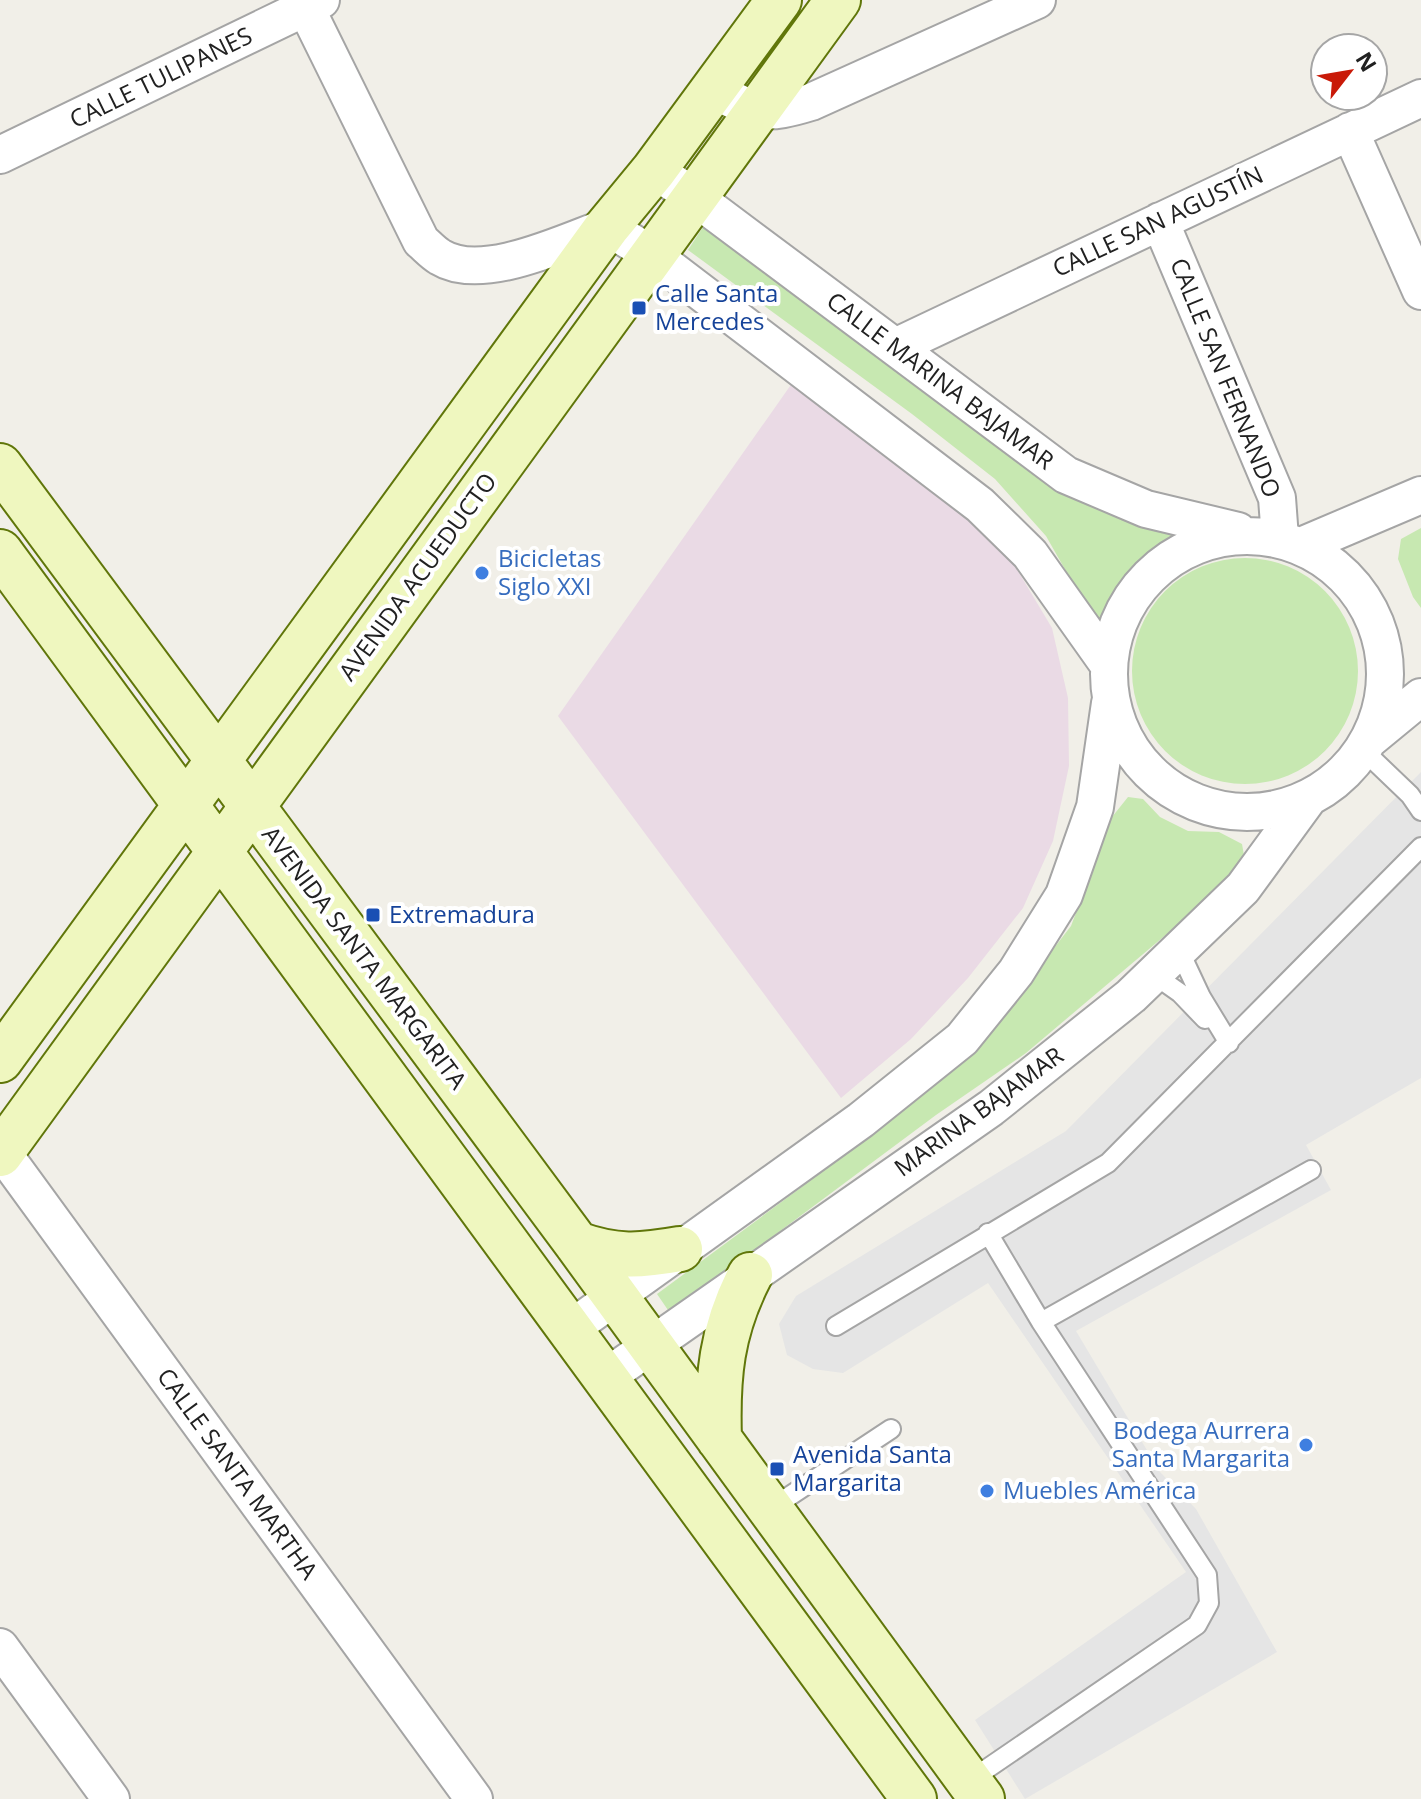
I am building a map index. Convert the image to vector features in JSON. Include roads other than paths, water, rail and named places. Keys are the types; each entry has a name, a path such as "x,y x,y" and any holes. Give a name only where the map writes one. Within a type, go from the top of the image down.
{"main road":[{"path":"0,1060 607,227 654,170 779,0"},
{"name":"AVENIDA ACUEDUCTO","path":"1,1151 838,0"},
{"name":"AVENIDA SANTA MARGARITA","path":"7,489 218,761 577,1244 976,1790"},
{"name":"AVENIDA SANTA MARGARITA","path":"0,552 914,1799"},
{"path":"577,1244 624,1256 680,1249"},
{"path":"719,1439 717,1400 726,1329 750,1275"}],"street":[{"path":"713,90 755,111 783,111 811,102 1037,0"},
{"path":"310,3 421,241 442,258 467,266 514,260 607,227 651,254 980,505 1030,554 1108,664"},
{"name":"CALLE TULIPANES","path":"0,155 310,3"},
{"name":"CALLE SAN AGUSTÍN","path":"895,347 1421,98"},
{"path":"1350,131 1421,291"},
{"name":"CALLE MARINA BAJAMAR","path":"654,170 1066,475 1146,509 1278,540"},
{"name":"CALLE SAN FERNANDO","path":"1160,221 1277,498 1278,540"},
{"path":"570,1329 861,1120 962,1039 1016,972 1064,895 1095,807 1111,701 1108,664 1118,622 1139,585 1172,556 1212,539 1278,540 1421,495"},
{"path":"1111,701 1130,749 1164,785 1210,808 1260,813 1308,799 1351,769 1367,744 1384,695 1384,649 1368,606 1339,570 1278,540"},
{"path":"1367,744 1421,697"},
{"name":"MARINA BAJAMAR","path":"606,1377 991,1108 1131,996 1243,888 1308,799"},
{"name":"CALLE SANTA MARTHA","path":"1,1151 474,1799"},
{"path":"0,1647 111,1799"}],"lane":[{"path":"1367,744 1421,811"},
{"path":"836,1326 1108,1163 1421,847"},
{"path":"1179,950 1201,997 1229,1043"},
{"path":"1153,974 1180,993 1229,1043"},
{"path":"1041,1322 1311,1170"},
{"path":"976,1790 1197,1625 1209,1603 1207,1575 1041,1322 988,1233"},
{"path":"770,1509 891,1429"}],"place":[{"name":"Calle Santa Mercedes","path":"639,308"},
{"name":"Bicicletas Siglo XXI","path":"482,573"},
{"name":"Extremadura","path":"373,915"},
{"name":"Bodega Aurrera Santa Margarita","path":"1306,1445"},
{"name":"Avenida Santa Margarita","path":"777,1469"},
{"name":"Muebles América","path":"987,1491"}]}
